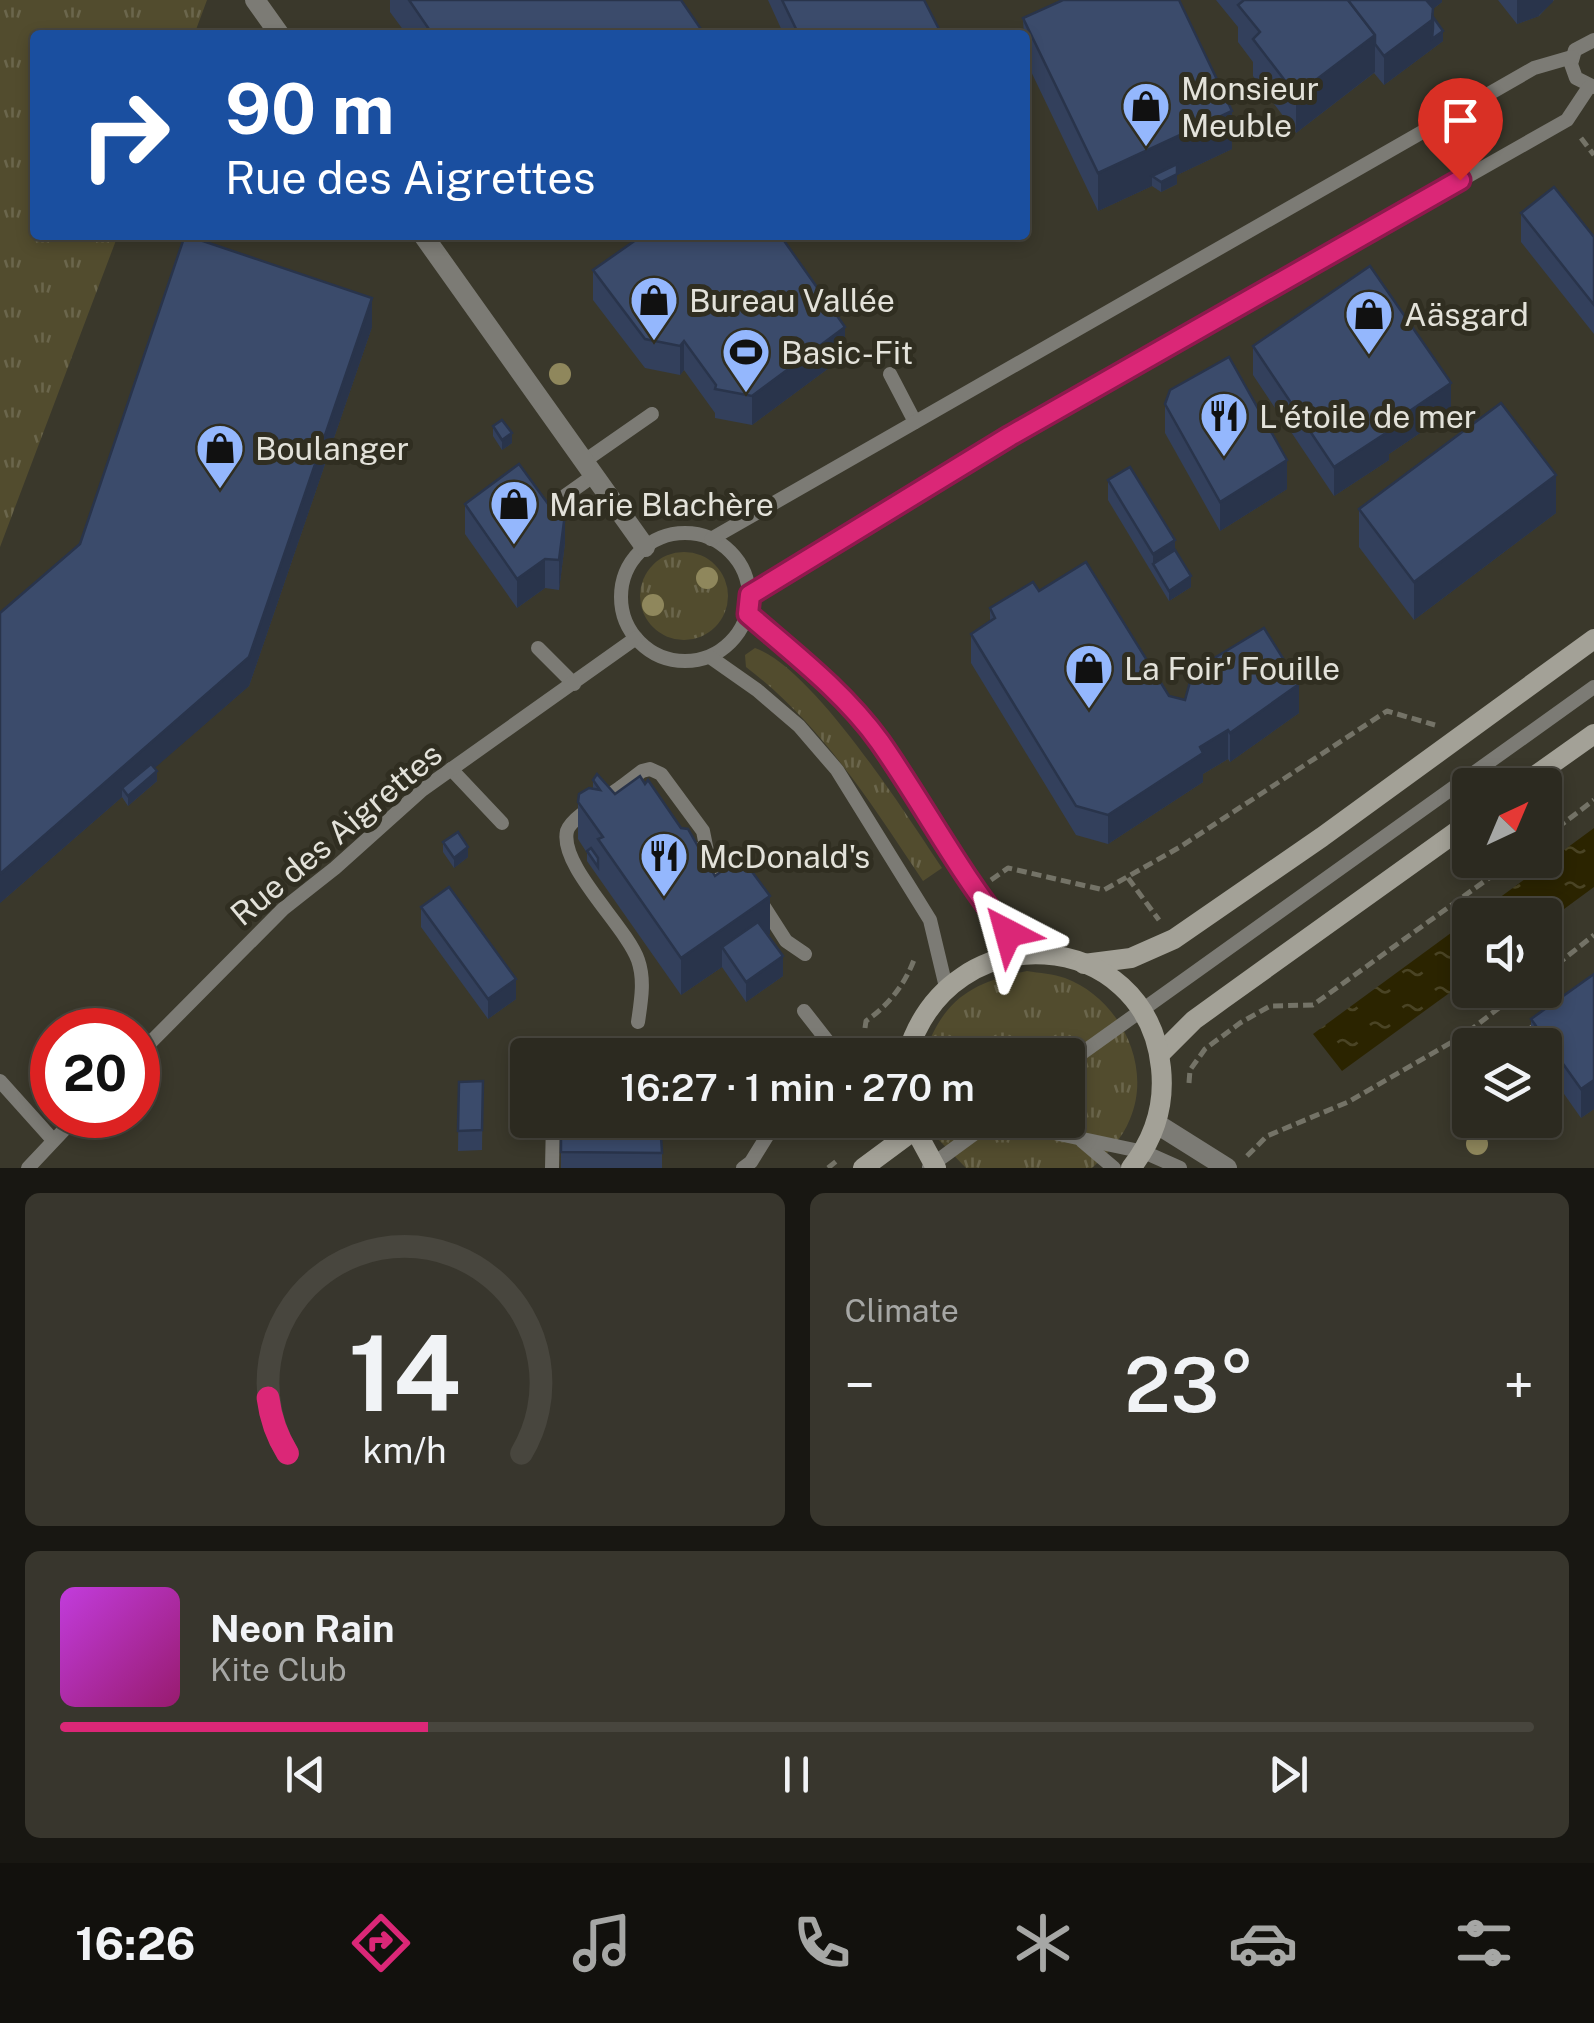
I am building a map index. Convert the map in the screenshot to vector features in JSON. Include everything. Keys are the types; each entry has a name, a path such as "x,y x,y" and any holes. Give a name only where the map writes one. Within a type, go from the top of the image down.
{"main road":[{"path":"1084,964 1131,958 1174,939 1322,837 1594,638"},
{"path":"1546,768 1594,734"},
{"path":"1160,1054 1194,1020 1452,835"},
{"path":"914,1038 927,1009 946,987 996,958 1055,955 1084,964 1115,982 1140,1008 1160,1054 1164,1089 1157,1124 1138,1160"},
{"path":"864,1168 897,1138"},
{"path":"918,1138 932,1167"}],"street":[{"path":"254,0 276,30"},
{"path":"428,240 645,548"},
{"path":"1157,1124 1234,1165"}],"lane":[{"path":"710,539 1534,68 1572,56 1581,44 1594,40"},
{"path":"750,595 1010,436 1566,120 1592,87 1572,72 1572,56"},
{"path":"890,374 915,422"},
{"path":"562,498 588,469 652,414"},
{"path":"683,533 722,545 746,576 750,595 748,614 740,632 710,657 690,661 670,660 651,652 625,621 621,601 623,581 631,562 662,537 683,533"},
{"path":"748,614 836,692 878,740 974,892 1025,954"},
{"name":"Rue des Aigrettes","path":"160,1033 284,908 422,790 636,638"},
{"path":"538,648 574,684"},
{"path":"710,657 799,726 836,770 930,920 946,987"},
{"path":"1085,1050 1594,687"},
{"path":"451,769 502,823"},
{"path":"638,1022 643,982 637,957 575,866 567,830 573,821 650,769 661,774 702,830 710,866"},
{"path":"622,787 640,789 651,798"},
{"path":"686,836 710,866 749,889 786,940 805,954"},
{"path":"804,1011 825,1038"},
{"path":"1538,1028 1562,1011"},
{"path":"0,1081 53,1140 28,1168"},
{"path":"932,1167 993,1120 1180,1168"},
{"path":"552,1168 553,1138"},
{"path":"743,1168 765,1138"},
{"path":"1081,1140 1114,1168"}],"path":[{"path":"983,885 1008,868 1104,890 1386,711 1447,728"},
{"path":"1562,824 1594,800"},
{"path":"1128,878 1162,925"},
{"path":"1189,1088 1190,1070 1205,1049 1240,1023 1270,1006 1312,1005 1489,878"},
{"path":"1562,960 1594,935"},
{"path":"865,1028 866,1020 884,1009 899,989 915,960 916,944"},
{"path":"1234,1165 1267,1136 1348,1102 1464,1035 1499,1008"},
{"path":"828,1168 837,1161"}],"green space":[{"path":"0,0 207,0 196,30 30,30 30,240 116,240 0,547"},
{"path":"684,552 715,565 728,596 715,627 684,640 653,627 640,596 653,565"},
{"path":"755,648 804,683 830,712 942,868 923,881 821,739 746,667 745,655"},
{"path":"1027,971 1065,978 1101,1001 1126,1036 1134,1056 1136,1098 1123,1133 1092,1168 966,1168 937,1138 1085,1138 1085,1038 931,1038 940,1020 962,996"}],"water":[{"path":"1594,828 1594,887 1562,911 1562,898 1499,898 1526,878 1562,878 1562,852"},
{"path":"1452,932 1452,991 1342,1071 1313,1034"}],"building":[{"path":"409,0 681,0 702,30 430,30"},
{"path":"782,0 924,0 939,30 797,30"},
{"path":"1063,0 1179,0 1232,111 1098,173 1023,18"},
{"path":"1244,0 1348,0 1375,35 1296,95 1253,39 1260,32 1238,5"},
{"path":"1348,0 1426,0 1433,8 1432,20 1384,56 1375,44 1375,35"},
{"path":"1433,17 1443,31 1432,39 1433,28"},
{"path":"1177,164 1177,174 1161,182 1152,176"},
{"path":"1554,187 1594,237 1594,305 1521,213"},
{"path":"183,240 200,240 372,298 249,657 0,874 0,613 80,544"},
{"path":"636,240 784,240 845,327 752,396 715,389 716,385 684,341 680,346 645,339 593,270"},
{"path":"1370,266 1451,383 1334,467 1253,346"},
{"path":"1229,357 1287,460 1220,502 1165,404 1170,390"},
{"path":"1501,403 1556,475 1414,582 1359,509"},
{"path":"502,420 512,433 502,440 493,426"},
{"path":"519,464 554,512 565,514 559,560 545,559 517,579 465,504"},
{"path":"1130,467 1175,540 1153,554 1108,480"},
{"path":"1175,550 1191,576 1169,591 1153,564"},
{"path":"1086,562 1169,696 1185,700 1193,671 1264,628 1299,684 1230,733 1228,730 1200,747 1203,753 1108,815 1076,806 971,634 995,618 990,608 1033,582 1039,591"},
{"path":"151,764 157,771 128,796 122,788"},
{"path":"597,774 615,794 640,776 645,784 648,780 681,828 688,829 715,876 741,857 770,896 681,958 598,839 603,837 578,802 579,794 589,788 600,790 593,780"},
{"path":"458,832 468,847 454,858 443,842"},
{"path":"591,848 598,858 598,867 587,851"},
{"path":"449,887 516,979 488,999 421,907"},
{"path":"758,922 783,956 746,982 722,947"},
{"path":"1594,974 1594,1080 1581,1089 1562,1062 1562,1028 1537,1028 1531,1019 1546,1008 1562,1008 1562,997"},
{"path":"483,1081 482,1130 458,1131 459,1082"},
{"path":"561,1138 661,1138 662,1153 561,1152"}],"place":[{"name":"Monsieur Meuble","path":"1146,148"},
{"name":"Bureau Vallée","path":"654,342"},
{"name":"Aäsgard","path":"1369,356"},
{"name":"Basic-Fit","path":"746,394"},
{"name":"L'étoile de mer","path":"1224,458"},
{"name":"Boulanger","path":"220,490"},
{"name":"Marie Blachère","path":"514,546"},
{"name":"La Foir' Fouille","path":"1089,710"},
{"name":"McDonald's","path":"664,898"}],"route":[{"path":"1008,933 974,892 878,740 836,692 748,614 750,595 1010,436 1460,180"}]}
